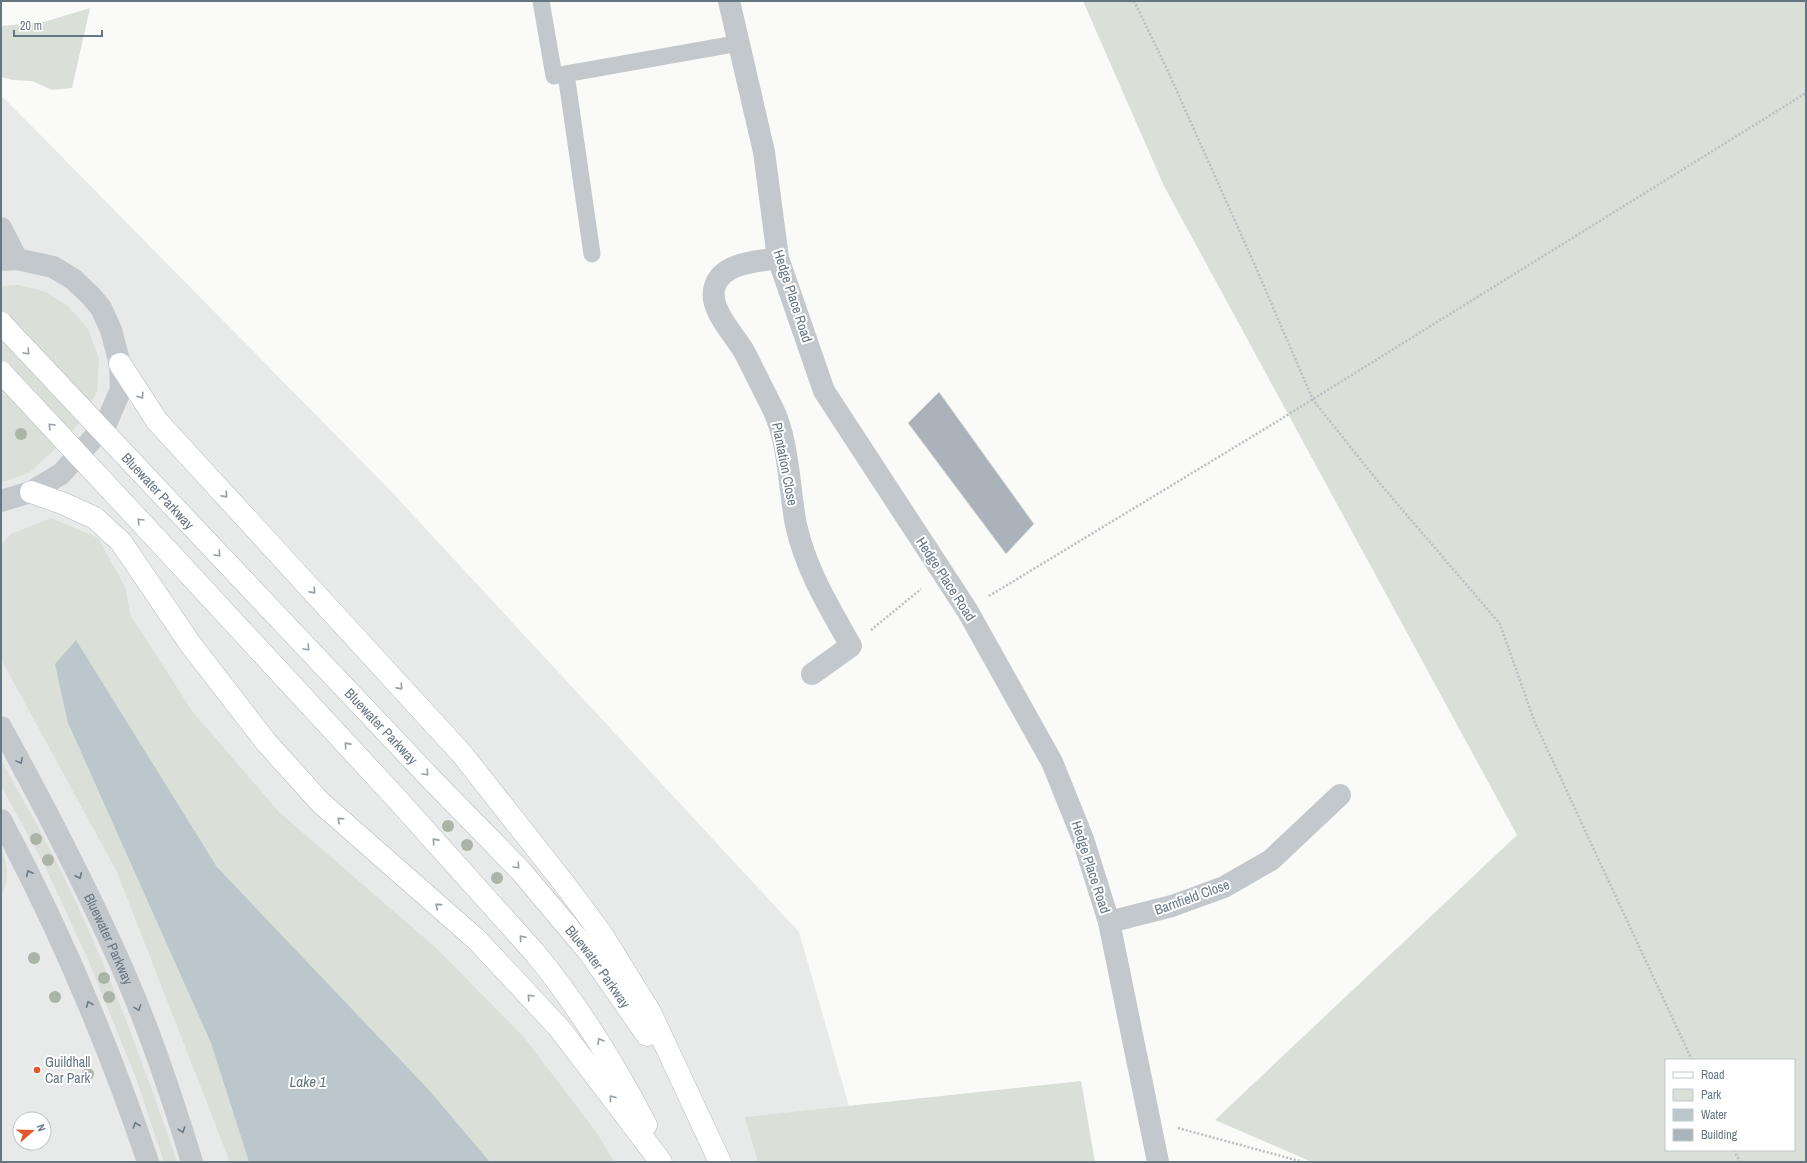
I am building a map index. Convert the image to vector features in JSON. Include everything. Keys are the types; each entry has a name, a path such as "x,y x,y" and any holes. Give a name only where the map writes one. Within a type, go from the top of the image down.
{"street":[{"name":"Hedge Place Road","path":"729,1 740,43 764,152 778,258 824,391 967,610 1052,762 1083,839 1109,922 1158,1162"},
{"path":"1,228 9,260 53,268 82,286 101,308 106,318 120,364 121,389 106,424 61,474 31,492 1,501"},
{"name":"Plantation Close","path":"778,258 737,266 723,273 714,286 715,302 722,319 744,351 773,409 784,445 796,526 812,576 851,646"},
{"name":"Bluewater Parkway","path":"1,323 433,781 508,857 557,911 620,995 650,1039 719,1162"},
{"path":"120,364 157,421 462,754 566,886 601,933 650,1012 719,1162"},
{"path":"1,372 500,912 554,977 595,1033 620,1074 665,1162"},
{"path":"31,492 62,503 94,518 121,542 191,645 266,742 320,802 477,940 560,1029 661,1162"},
{"path":"812,674 851,646"},
{"name":"Bluewater Parkway","path":"1,726 69,855 127,979 170,1091 192,1162"},
{"name":"Barnfield Close","path":"1109,922 1172,906 1224,887 1271,860 1340,795"},
{"path":"1,820 29,872 72,961 119,1078 148,1162"}],"lane":[{"path":"541,1 554,76 740,43"},
{"path":"566,74 592,254"}],"path":[{"path":"1134,1 1179,96 1313,400 1376,478 1500,624 1535,723 1692,1059"},
{"path":"967,610 1313,400 1806,93"},
{"path":"851,646 942,572"},
{"path":"1149,1120 1303,1162"},
{"path":"1734,1151 1740,1162"}],"shaded area":[{"path":"1,95 388,488 799,932 865,1162 1,1162"}],"green space":[{"path":"1083,1 1806,1 1806,1162 1312,1162 1215,1120 1517,835 1164,186"},
{"path":"90,8 72,88 52,90 32,81 13,80 1,77 1,26 44,22"},
{"path":"18,285 46,292 68,306 88,329 99,359 97,392 82,420 54,450 30,472 1,483 1,286"},
{"path":"51,518 98,538 125,587 131,616 192,711 279,812 436,948 523,1036 597,1133 614,1162 490,1162 429,1090 217,867 76,640 68,723 211,1043 249,1162 230,1162 117,872 1,659 1,545 11,534"},
{"path":"1,760 49,846 90,933 136,1046 177,1162 164,1162 136,1078 89,962 44,864 1,786"},
{"path":"1,847 5,859 7,877 1,895"},
{"path":"1081,1081 1095,1162 758,1162 745,1117"}],"water":[{"name":"Lake 1","path":"76,640 217,867 429,1090 490,1162 249,1162 211,1043 68,723 55,664"}],"building":[{"path":"939,392 1034,524 1006,554 908,423"}],"place":[{"name":"Guildhall Car Park","path":"37,1070"}]}
